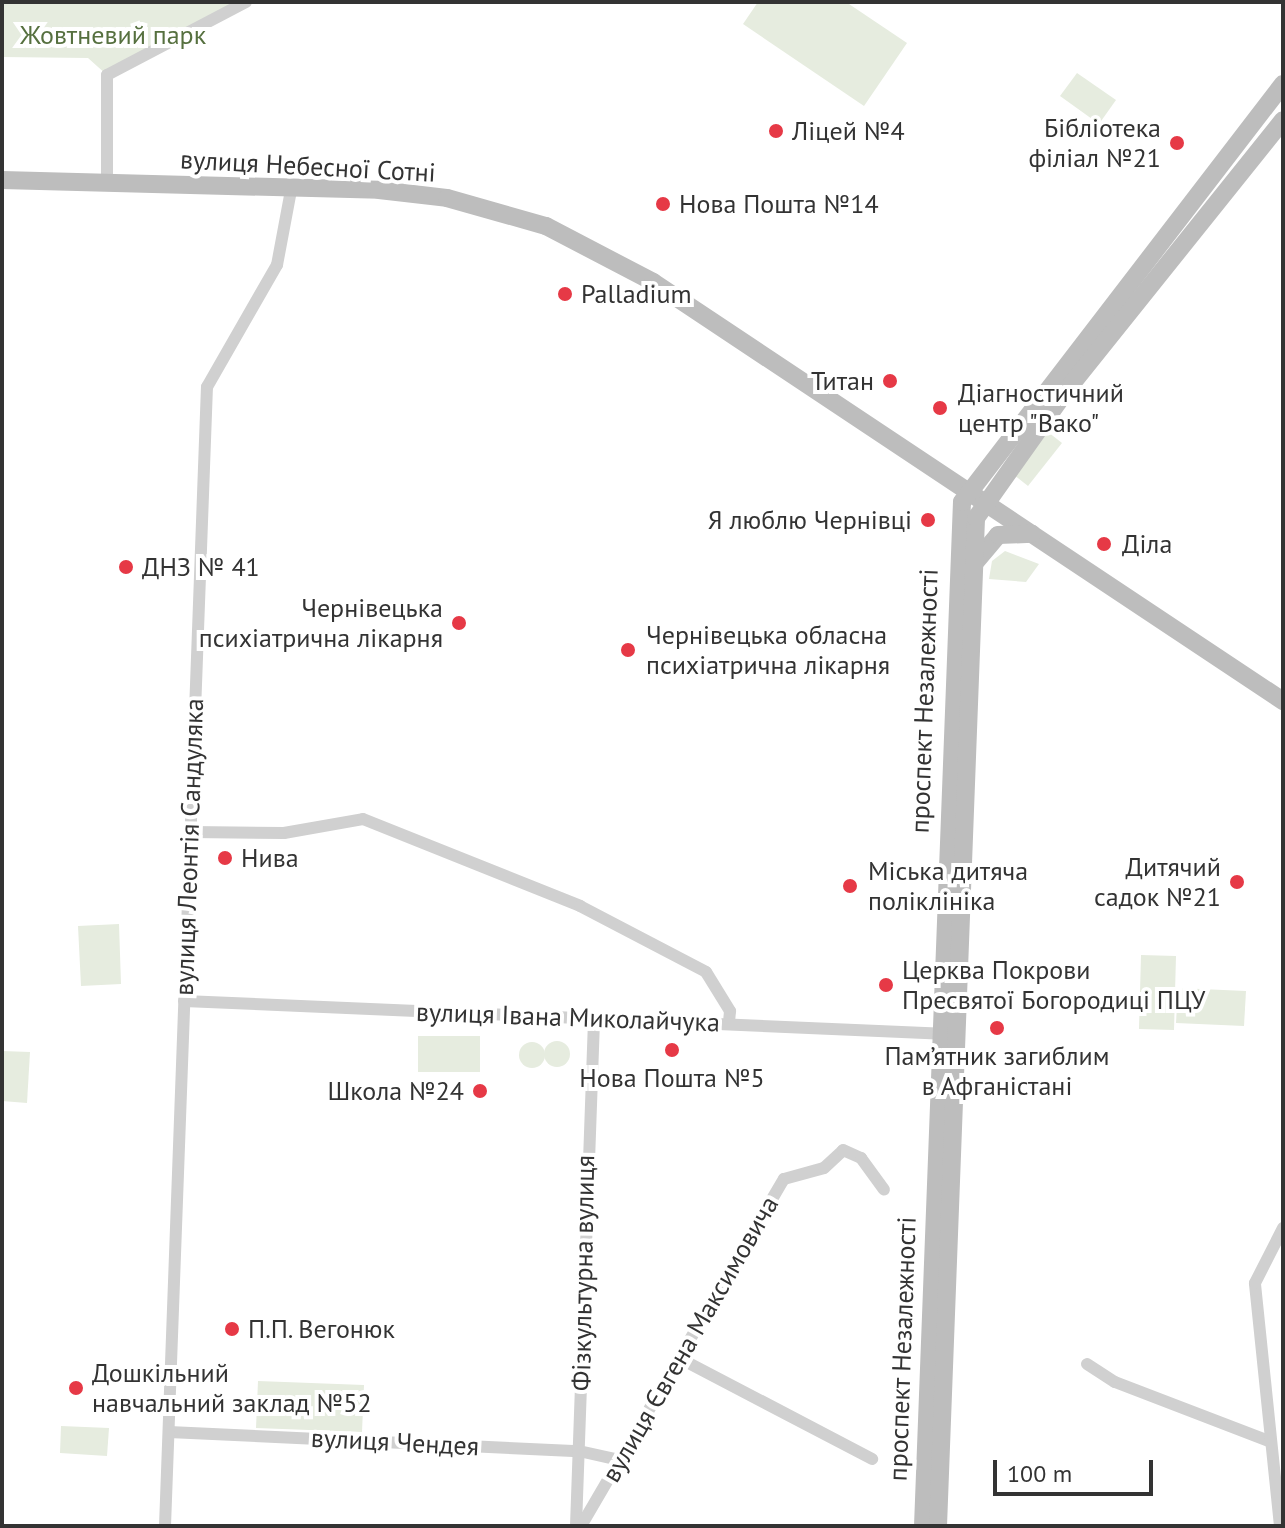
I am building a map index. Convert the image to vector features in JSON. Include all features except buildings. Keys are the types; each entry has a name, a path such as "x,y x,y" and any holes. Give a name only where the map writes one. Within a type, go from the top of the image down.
{"main road":[{"name":"проспект Незалежності","path":"938,1526 956,549 966,490 1283,84"},
{"name":"проспект Незалежності","path":"923,1526 970,575 984,501 1283,120"},
{"name":"вулиця Небесної Сотні","path":"2,180 423,194 546,226 653,282 1283,701"},
{"path":"970,575 989,541 1014,531 1032,534"}],"street":[{"path":"107,183 107,75 246,2"},
{"name":"вулиця Леонтія Сандуляка","path":"165,1526 207,387 277,265 291,190"},
{"path":"191,832 284,833 363,819 580,906 706,972 729,1023"},
{"name":"вулиця Івана Миколайчука","path":"184,1001 945,1034"},
{"name":"Фізкультурна вулиця","path":"579,1526 594,1021"},
{"name":"вулиця Євгена Максимовича","path":"579,1526 784,1179 824,1168 843,1150 861,1158 884,1190"},
{"path":"1280,1526 1255,1283 1283,1228"},
{"path":"679,1358 872,1459"},
{"path":"1087,1364 1115,1382 1269,1441"},
{"name":"вулиця Чендея","path":"169,1432 579,1451 620,1460"}],"green space":[{"name":"Жовтневий парк","path":"2,2 247,2 107,75 88,58 2,57"},
{"path":"758,2 846,2 907,43 864,106 743,24"},
{"path":"1077,73 1116,100 1099,124 1060,96"},
{"path":"1048,432 1062,443 1028,486 1014,475"},
{"path":"1005,551 1039,564 1026,582 989,579 992,561"},
{"path":"119,924 121,984 81,986 78,926"},
{"path":"1141,955 1176,956 1174,1030 1139,1029"},
{"path":"1178,988 1246,991 1244,1026 1176,1023"},
{"path":"418,1036 480,1036 480,1072 418,1072"},
{"path":"557,1041 566,1045 570,1054 566,1063 557,1067 548,1063 544,1054 548,1045"},
{"path":"532,1042 541,1046 545,1055 541,1064 532,1068 523,1064 519,1055 523,1046"},
{"path":"2,1051 30,1052 27,1103 2,1101"},
{"path":"258,1381 364,1385 362,1432 256,1428"},
{"path":"61,1426 109,1428 107,1456 60,1453"}],"place":[{"name":"Ліцей №4","path":"776,131"},
{"name":"Бібліотека філіал №21","path":"1177,143"},
{"name":"Нова Пошта №14","path":"663,204"},
{"name":"Palladium","path":"565,294"},
{"name":"Титан","path":"890,381"},
{"name":"Діагностичний центр \"Вако\"","path":"940,408"},
{"name":"Я люблю Чернівці","path":"928,520"},
{"name":"Діла","path":"1104,544"},
{"name":"ДНЗ № 41","path":"126,567"},
{"name":"Чернівецька психіатрична лікарня","path":"459,623"},
{"name":"Чернівецька обласна психіатрична лікарня","path":"628,650"},
{"name":"Нива","path":"225,858"},
{"name":"Дитячий садок №21","path":"1237,882"},
{"name":"Міська дитяча поліклініка","path":"850,886"},
{"name":"Церква Покрови Пресвятої Богородиці ПЦУ","path":"886,985"},
{"name":"Пам’ятник загиблим в Афганістані","path":"997,1028"},
{"name":"Нова Пошта №5","path":"672,1050"},
{"name":"Школа №24","path":"480,1091"},
{"name":"П.П. Вегонюк","path":"232,1329"},
{"name":"Дошкільний навчальний заклад №52","path":"76,1388"}]}
